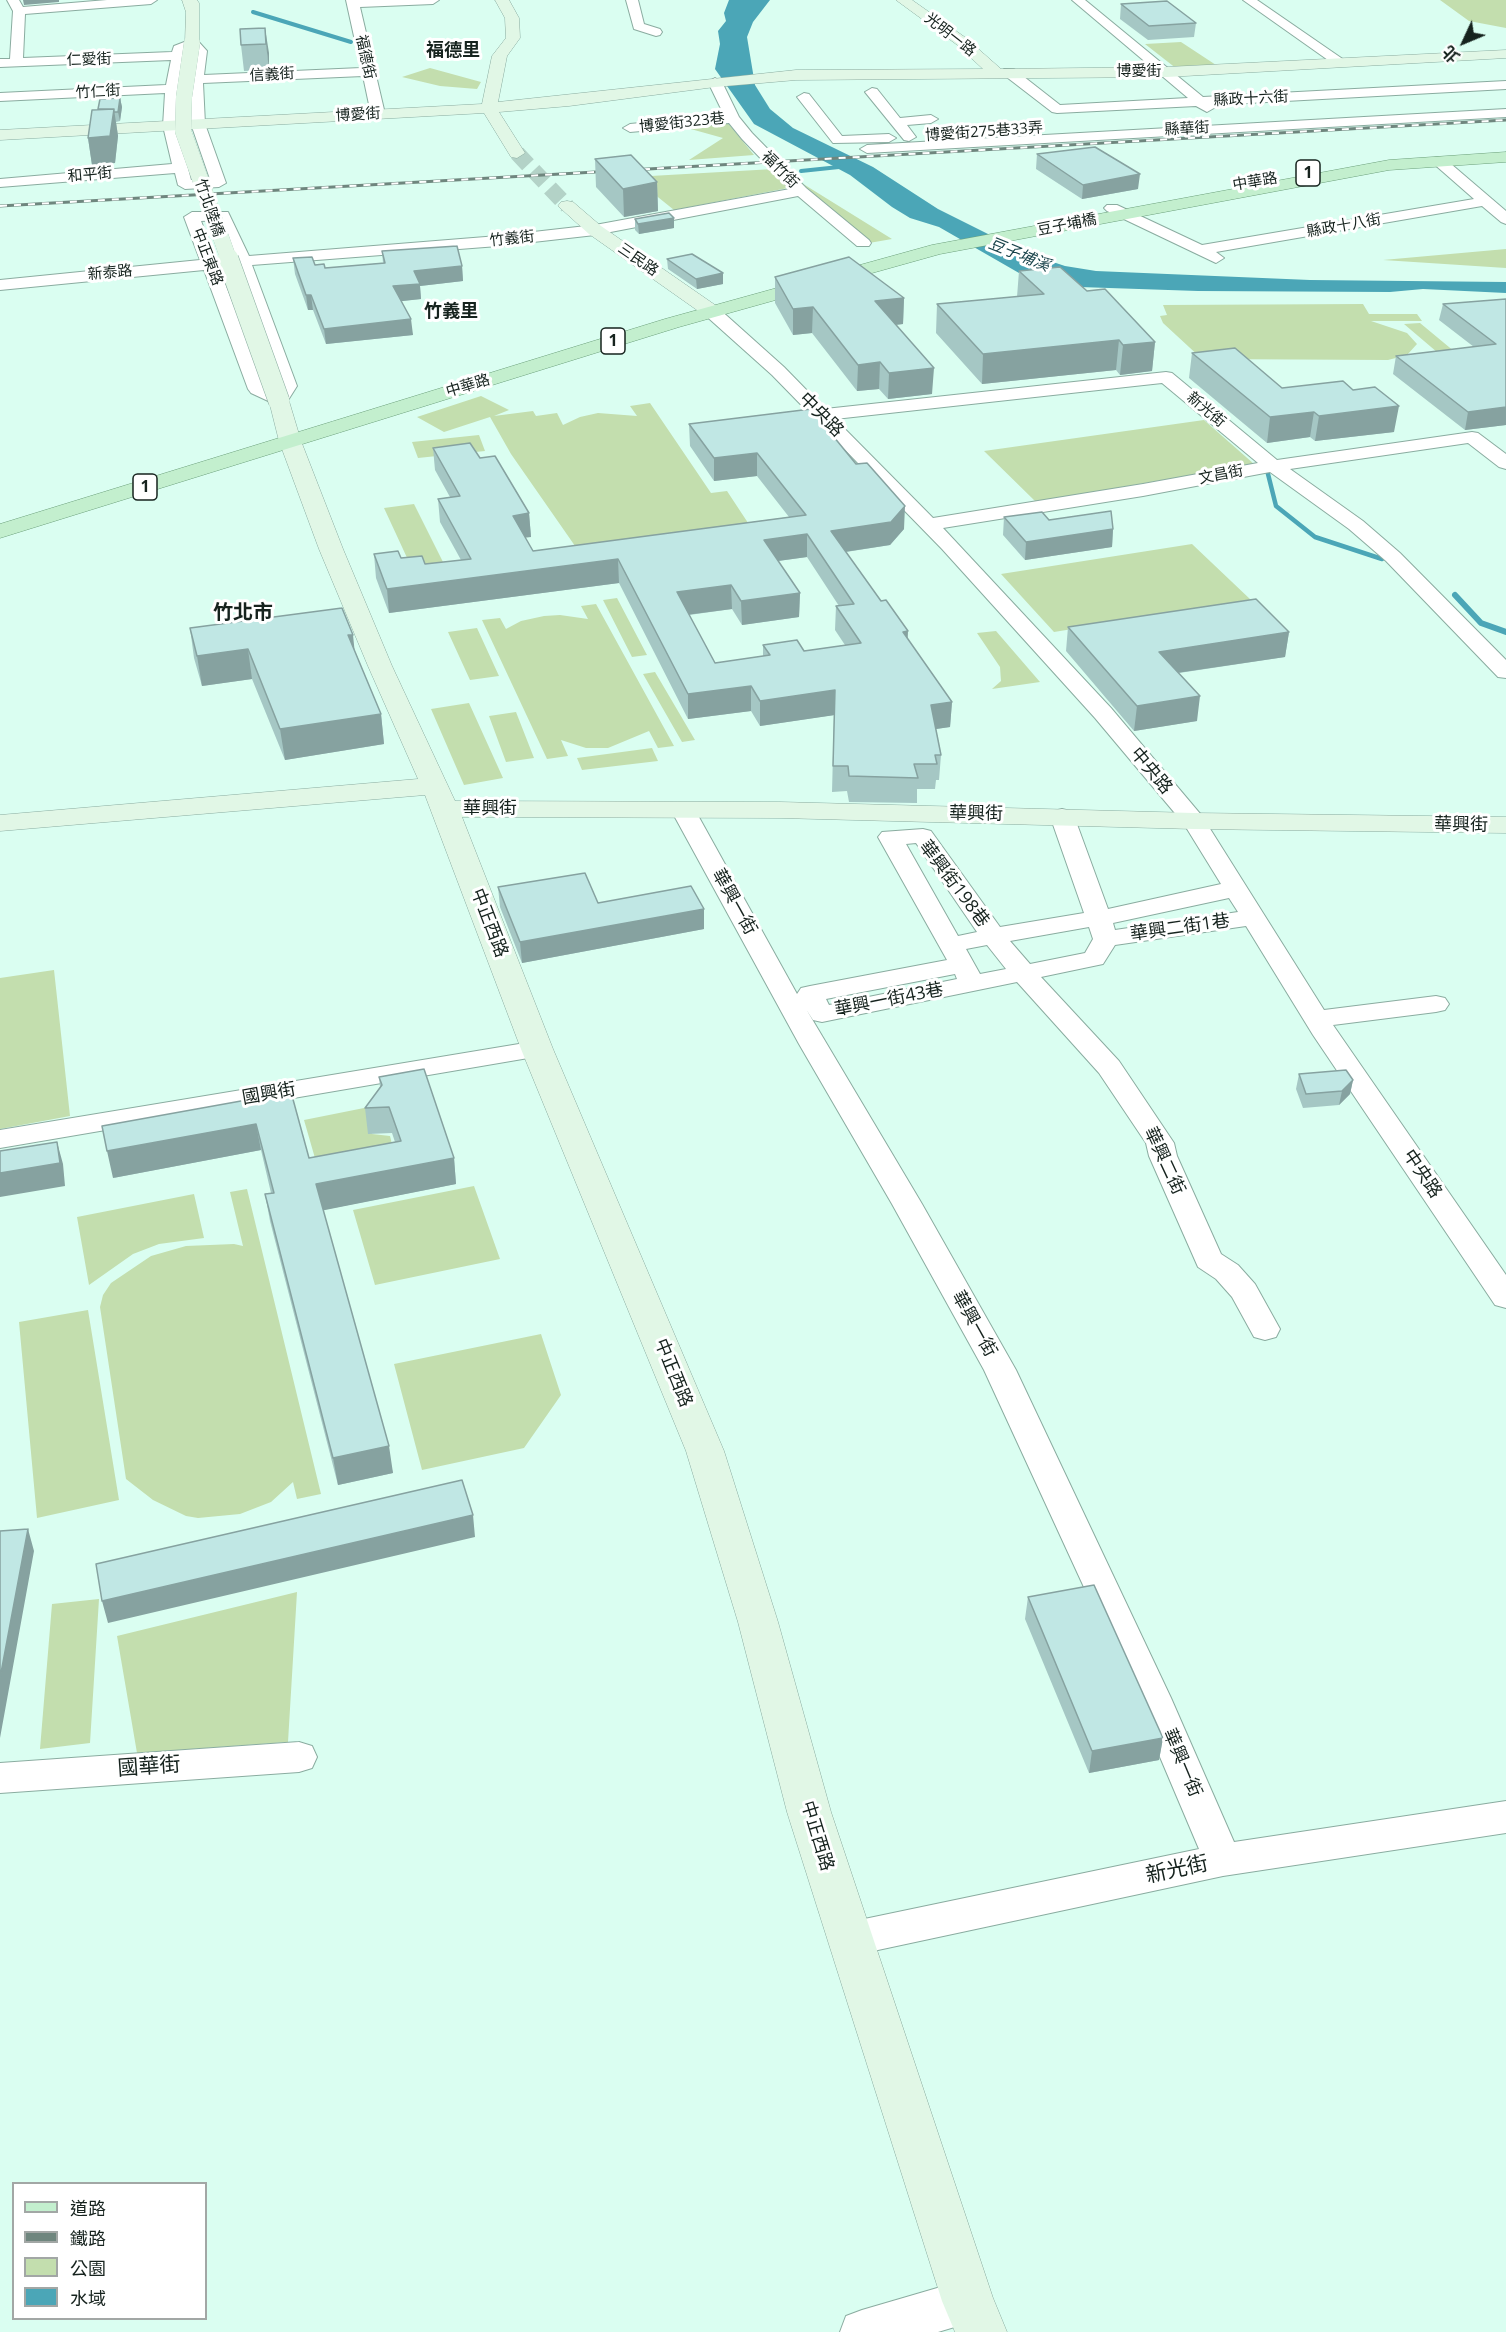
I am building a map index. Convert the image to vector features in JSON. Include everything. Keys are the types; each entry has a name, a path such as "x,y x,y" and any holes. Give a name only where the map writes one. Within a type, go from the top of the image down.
{"main road":[{"name":"中華路","path":"1119,211 1374,160 1506,151"},
{"name":"中華路","path":"1119,211 1389,165 1506,157"},
{"name":"豆子埔橋","path":"933,246 1119,211"},
{"name":"中華路","path":"0,531 288,436 706,307 933,246"},
{"name":"中華路","path":"0,518 288,436"}],"street":[{"path":"16,62 16,5 151,0"},
{"path":"189,0 192,3 193,12 192,43"},
{"path":"353,2 433,0"},
{"path":"502,0 512,18 513,38 501,56 489,108 517,153"},
{"path":"632,0 638,26 656,32"},
{"name":"光明一路","path":"903,0 1002,72"},
{"path":"1078,0 1128,43 1167,72 1225,127"},
{"path":"1249,0 1340,62"},
{"name":"福德街","path":"353,2 378,114"},
{"path":"192,43 201,51 197,84 198,124 219,183 185,185 170,126 178,49 192,43"},
{"name":"竹北陸橋","path":"192,43 184,97 183,131 279,401"},
{"name":"博愛街","path":"0,135 489,108 772,77 831,74 1167,72 1506,54"},
{"name":"仁愛街","path":"0,63 177,56"},
{"name":"信義街","path":"197,84 369,72"},
{"name":"縣政十六街","path":"1002,72 1057,109 1506,85"},
{"name":"福竹街","path":"715,82 733,118 747,136 801,191 863,243"},
{"name":"竹仁街","path":"0,97 197,84"},
{"name":"博愛街275巷33弄","path":"872,92 909,137"},
{"name":"博愛街275巷33弄","path":"804,97 838,140 1058,127"},
{"name":"縣華街","path":"867,149 1506,112"},
{"name":"博愛街323巷","path":"630,128 733,118"},
{"name":"博愛街275巷33弄","path":"897,122 931,119"},
{"path":"1439,161 1506,219"},
{"name":"和平街","path":"0,183 180,168"},
{"name":"竹義街","path":"214,264 498,241 595,230 801,191"},
{"name":"縣政十八街","path":"1201,250 1487,201"},
{"name":"三民路","path":"567,206 595,230 706,307"},
{"path":"1119,211 1216,258"},
{"name":"中正東路","path":"279,401 257,389 214,264 192,217 223,215 243,261 288,386 279,401 288,436"},
{"name":"新泰路","path":"0,285 214,264"},
{"name":"中央路","path":"706,307 778,371 929,524 1088,697 1194,821 1316,1018 1506,1298"},
{"name":"新光街","path":"820,415 1166,377 1273,466 1356,525 1393,557 1506,672"},
{"name":"中正西路","path":"288,436 371,645 439,797 537,1049 705,1450 759,1622 808,1812 974,2317"},
{"name":"文昌街","path":"929,524 1143,490 1273,466 1472,437 1506,463"},
{"name":"華興街","path":"0,823 439,797 903,825 1062,816 1194,821 1506,825"},
{"name":"華興一街","path":"683,810 812,1044 907,1204 1000,1370 1153,1698 1223,1860"},
{"path":"1023,974 1094,959 1103,929 1062,816"},
{"name":"華興街198巷","path":"903,825 923,836 993,936 962,965 890,837 903,825"},
{"name":"華興二街1巷","path":"1103,929 1234,889"},
{"name":"華興二街1巷","path":"1103,929 1254,917"},
{"path":"993,936 1103,929"},
{"name":"華興二街","path":"993,936 1023,974 1109,1067 1137,1107 1160,1143 1163,1156 1209,1260 1227,1272 1244,1291 1265,1329"},
{"name":"華興一街43巷","path":"962,965 822,1014 810,994 962,965 1023,974"},
{"path":"1316,1018 1436,1004"},
{"name":"國興街","path":"0,1139 537,1049"},
{"name":"國華街","path":"0,1778 298,1756"},
{"name":"新光街","path":"850,1939 1223,1860 1506,1817"},
{"path":"862,2332 974,2317"}],"green space":[{"path":"1440,0 1506,0 1506,28 1469,21"},
{"path":"1181,42 1216,65 1177,69 1145,44"},
{"path":"430,68 481,82 477,89 440,86 402,77"},
{"path":"727,122 754,155 689,160 723,138 680,126"},
{"path":"774,169 793,185 788,188 674,210 633,177"},
{"path":"792,177 892,239 869,243"},
{"path":"1506,249 1506,268 1383,260"},
{"path":"1363,304 1369,314 1417,314 1422,321 1371,321 1407,333 1417,344 1407,355 1388,360 1202,359 1163,323 1160,316 1167,315 1163,305"},
{"path":"1420,323 1461,357 1444,358 1404,324"},
{"path":"481,396 509,410 494,416 533,411 536,416 557,413 563,425 580,417 598,413 637,416 630,406 650,403 711,493 727,491 756,535 582,556 511,454 490,417 444,432 417,417"},
{"path":"1204,420 1254,464 1036,502 984,451"},
{"path":"479,435 485,451 418,458 412,442"},
{"path":"414,504 447,570 415,575 384,508"},
{"path":"1192,544 1251,600 1054,632 1001,574"},
{"path":"617,598 647,655 632,657 603,600"},
{"path":"596,604 674,746 658,748 649,731 608,748 586,748 561,740 568,756 547,759 482,620 500,618 506,629 521,621 544,616 560,615 588,619 581,606"},
{"path":"477,628 499,676 470,680 448,632"},
{"path":"996,631 1040,682 992,689 1001,681 1000,667 977,633"},
{"path":"655,672 695,740 682,742 643,674"},
{"path":"469,703 503,778 464,785 431,709"},
{"path":"516,712 534,758 506,762 489,716"},
{"path":"652,748 658,761 582,770 577,758"},
{"path":"54,970 70,1116 0,1129 0,978"},
{"path":"379,1105 370,1129 372,1134 390,1136 397,1164 321,1179 304,1120"},
{"path":"474,1186 500,1259 375,1285 353,1210"},
{"path":"247,1189 321,1494 297,1499 293,1482 271,1502 240,1514 198,1518 186,1516 153,1500 126,1479 100,1307 103,1295 111,1283 151,1256 186,1246 234,1244 243,1246 230,1192"},
{"path":"194,1194 204,1238 159,1244 133,1254 89,1285 77,1217"},
{"path":"88,1310 119,1500 37,1518 19,1322"},
{"path":"541,1334 561,1395 524,1448 422,1470 394,1364"},
{"path":"297,1592 288,1742 137,1753 117,1636"},
{"path":"99,1599 90,1743 40,1749 52,1604"}],"water":[{"name":"豆子埔溪","path":"729,0 770,0 753,22 747,37 755,85 770,109 793,128 873,167 938,209 1026,253 1065,266 1096,271 1310,280 1506,282 1506,293 1423,289 1390,292 1198,291 1050,286 1019,273 939,227 910,218 850,175 754,124 715,69 720,44 718,31 726,21 724,13"}],"building":[{"path":"1167,1 1196,23 1149,26 1121,4"},
{"path":"265,28 266,44 241,45 240,29"},
{"path":"120,98 118,112 114,112 114,109 98,109 100,99"},
{"path":"114,109 110,136 88,138 92,110"},
{"path":"1095,147 1140,174 1083,185 1037,154"},
{"path":"631,155 657,182 623,189 595,159"},
{"path":"669,213 674,218 638,224 635,219"},
{"path":"457,246 462,266 414,271 420,284 393,286 411,319 324,329 311,295 306,295 293,258 312,257 315,265 324,264 325,268 385,263 382,251"},
{"path":"692,254 723,273 696,279 667,259"},
{"path":"849,257 904,298 875,301 934,368 889,373 880,362 858,365 813,307 793,309 775,277"},
{"path":"1060,267 1087,291 1105,289 1155,342 1123,345 1119,340 983,354 937,304 1044,294 1019,271"},
{"path":"1506,299 1506,407 1468,412 1396,356 1496,344 1443,304"},
{"path":"1235,348 1282,388 1343,381 1353,390 1375,387 1399,406 1319,416 1314,412 1270,417 1192,353"},
{"path":"811,409 856,464 867,463 905,506 891,522 831,531 881,601 886,600 908,631 903,632 952,702 931,705 941,755 935,755 937,764 914,764 918,778 849,776 848,766 833,766 835,690 760,701 751,686 688,694 618,559 387,589 374,554 398,551 401,558 422,556 425,564 471,559 438,499 460,496 433,448 470,443 480,458 495,456 529,513 513,516 533,551 806,515 757,453 714,458 689,424","holes":["807,534 854,604 836,606 861,643 804,651 797,640 763,645 770,655 715,663 677,592 731,585 741,601 800,593 764,540"]},
{"path":"1111,511 1113,529 1026,542 1004,517 1042,512 1049,520"},
{"path":"1256,599 1289,632 1159,652 1200,696 1137,706 1068,627"},
{"path":"342,608 353,635 348,635 381,714 280,729 248,649 197,656 190,628"},
{"path":"585,873 598,903 691,886 704,909 520,942 498,887"},
{"path":"424,1069 454,1158 316,1184 389,1446 333,1458 265,1194 274,1193 256,1124 107,1151 102,1126 291,1092 309,1158 401,1141 389,1107 365,1108 382,1085 379,1077"},
{"path":"1346,1070 1353,1080 1342,1091 1306,1094 1299,1074"},
{"path":"57,1142 60,1163 0,1173 0,1151"},
{"path":"462,1480 473,1515 102,1601 96,1564"},
{"path":"28,1529 0,1678 0,1531"},
{"path":"1094,1585 1163,1738 1092,1751 1028,1597"}],"waterway":[{"path":"253,12 351,42"},
{"path":"801,171 839,167"},
{"path":"1267,470 1276,506 1315,537 1382,559"},
{"path":"1455,595 1481,623 1506,632"}],"tunnel":[{"path":"517,153 567,206"}],"railway":[{"path":"0,206 1506,120"}],"district":[{"name":"福德里","path":"453,51"},
{"name":"竹義里","path":"451,312"},
{"name":"竹北市","path":"243,613"}]}
